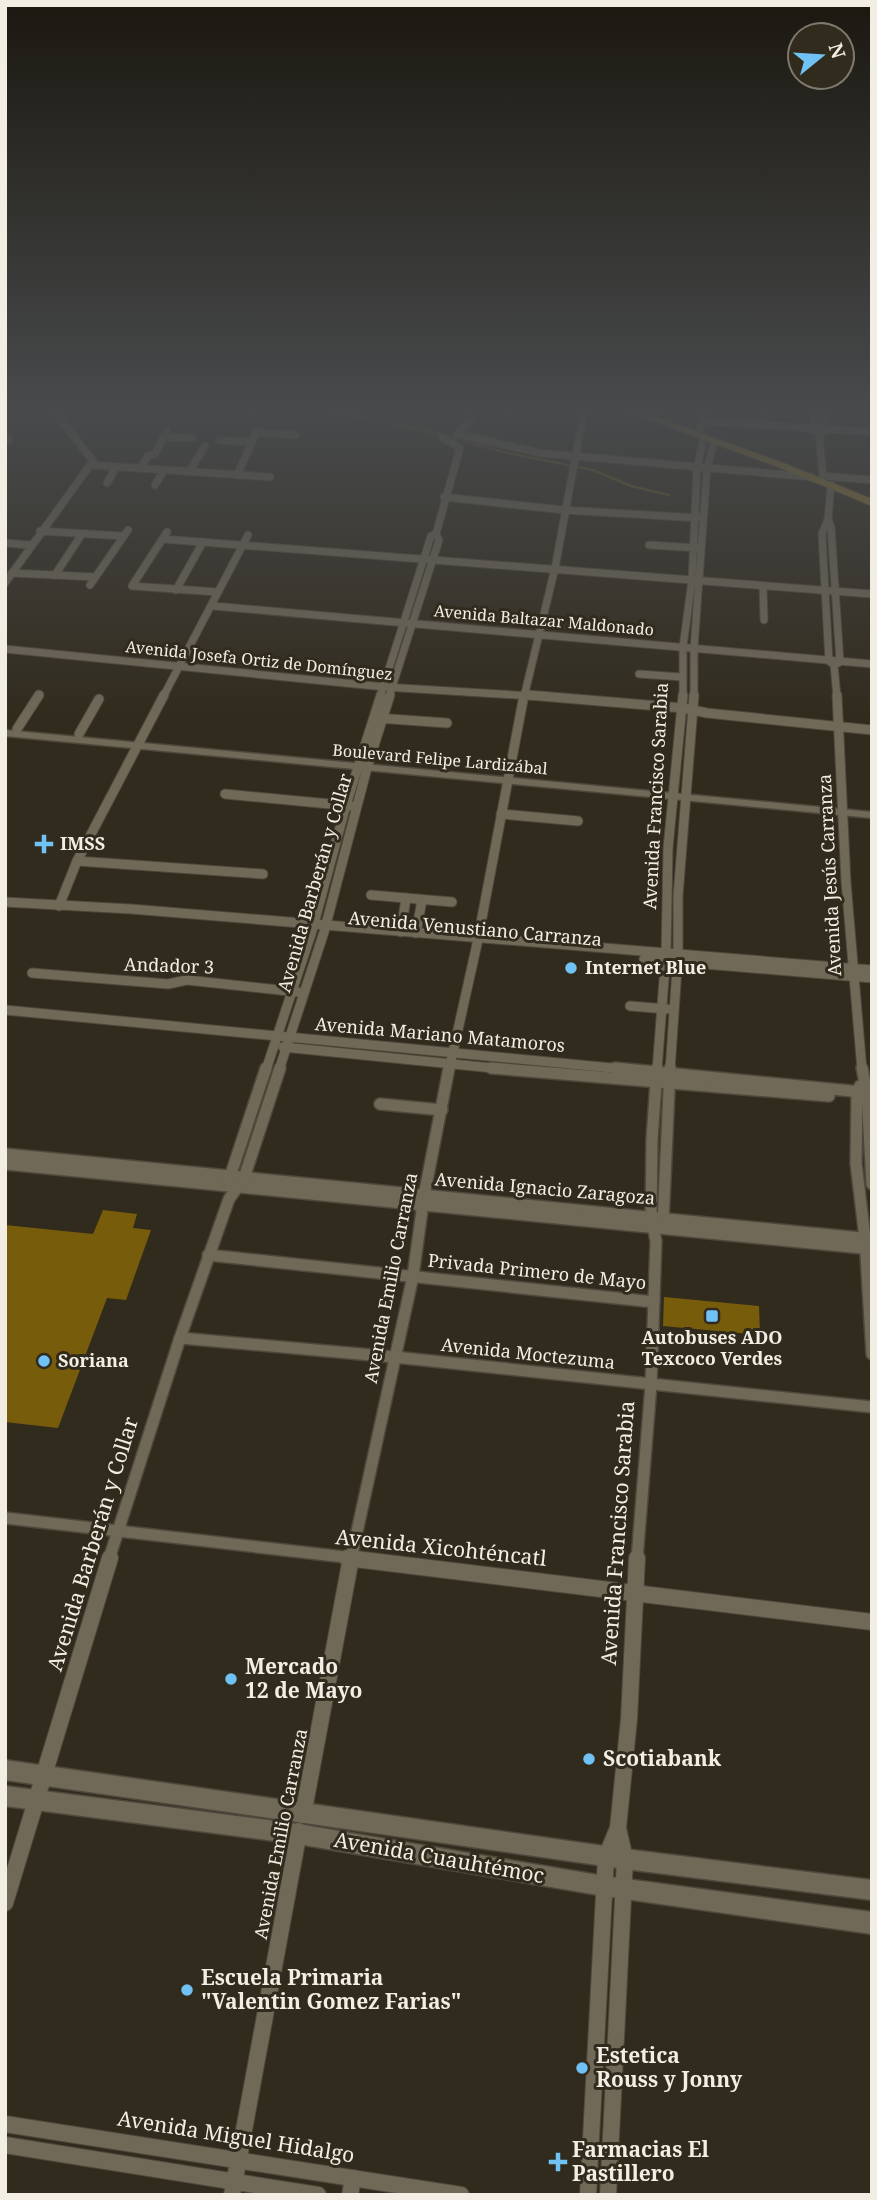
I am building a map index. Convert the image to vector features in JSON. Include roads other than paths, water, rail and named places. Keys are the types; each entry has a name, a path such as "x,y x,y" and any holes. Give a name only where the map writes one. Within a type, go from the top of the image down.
{"main road":[{"name":"Boulevard Felipe Lardizábal","path":"16,731 680,794 872,815"},
{"name":"Boulevard Felipe Lardizábal","path":"16,731 79,734 141,743"},
{"name":"Boulevard Felipe Lardizábal","path":"842,810 872,809"},
{"name":"Avenida Cuauhtémoc","path":"5,1770 45,1775 300,1824 613,1887 872,1923"},
{"name":"Avenida Cuauhtémoc","path":"5,1796 616,1858 872,1890"}],"street":[{"path":"5,583 53,514"},
{"name":"Avenida Barberán y Collar","path":"234,1186 254,1105 313,928 346,805 364,764 407,622 439,540 436,534 441,514"},
{"name":"Avenida Emilio Carranza","path":"234,2188 351,1559 413,1276 423,1201 451,1059 478,941 500,814 537,634 555,568 563,514"},
{"path":"625,514 698,518"},
{"name":"Avenida Francisco Sarabia","path":"657,1222 652,1139 661,1009 694,648 698,514"},
{"name":"Avenida Jesús Carranza","path":"829,514 837,592 835,663"},
{"name":"Avenida Jesús Carranza","path":"828,520 823,526 822,534 841,727 842,810 852,973 872,1184"},
{"path":"40,531 125,533 90,585"},
{"path":"55,575 82,534"},
{"path":"218,592 132,586 165,535 203,542 872,594"},
{"path":"59,906 78,862 248,536"},
{"path":"176,590 203,542"},
{"path":"5,543 31,545"},
{"path":"649,547 698,551"},
{"path":"12,573 95,577"},
{"name":"Avenida Francisco Sarabia","path":"688,712 682,677 683,647 696,580"},
{"path":"763,586 764,620"},
{"name":"Avenida Baltazar Maldonado","path":"213,606 835,663 872,664"},
{"name":"Avenida Josefa Ortiz de Domínguez","path":"5,649 389,688 511,695 872,730"},
{"path":"639,674 682,677"},
{"path":"16,731 39,695"},
{"path":"79,734 99,699"},
{"path":"379,718 447,723"},
{"name":"Avenida Barberán y Collar","path":"5,1903 118,1530 180,1338 234,1186 268,1106 325,928 338,870 357,806 364,764"},
{"path":"225,794 357,806"},
{"path":"500,814 578,821"},
{"path":"78,862 263,874"},
{"path":"327,869 338,870"},
{"path":"371,895 452,902"},
{"name":"Avenida Francisco Sarabia","path":"588,2195 594,2072 629,1719 634,1591 651,1385 657,1222 665,1170 678,959 673,895"},
{"path":"401,932 406,898"},
{"path":"416,933 422,900"},
{"name":"Avenida Venustiano Carranza","path":"5,902 86,911 416,933 478,941"},
{"name":"Avenida Venustiano Carranza","path":"325,928 852,973 872,978"},
{"name":"Avenida Venustiano Carranza","path":"852,973 872,970"},
{"name":"Andador 3","path":"32,973 168,984 187,980 304,992"},
{"path":"630,1006 674,1010"},
{"name":"Avenida Mariano Matamoros","path":"5,1010 275,1042 554,1069 865,1094"},
{"name":"Avenida Jesús Carranza","path":"865,1094 856,1163 868,1243 872,1354"},
{"path":"380,1104 442,1110"},
{"path":"254,1105 268,1106"},
{"path":"652,1139 665,1141"},
{"name":"Avenida Ignacio Zaragoza","path":"5,1154 234,1186"},
{"path":"856,1163 870,1165"},
{"name":"Avenida Ignacio Zaragoza","path":"5,1164 234,1186 336,1192 868,1243"},
{"path":"652,1168 665,1170"},
{"name":"Privada Primero de Mayo","path":"208,1255 654,1302"},
{"name":"Avenida Moctezuma","path":"180,1338 394,1357 872,1407"},
{"name":"Avenida Xicohténcatl","path":"5,1518 634,1591 872,1622"},
{"name":"Avenida Francisco Sarabia","path":"608,2195 614,2076 613,1887"},
{"path":"594,2072 614,2076"},
{"name":"Avenida Miguel Hidalgo","path":"5,2124 239,2161 352,2186 461,2195"},
{"path":"84,2158 89,2137"},
{"path":"5,2145 234,2188 318,2195"}],"place":[{"name":"IMSS","path":"44,844"},
{"name":"Internet Blue","path":"571,968"},
{"name":"Autobuses ADO Texcoco Verdes","path":"712,1316"},
{"name":"Soriana","path":"44,1361"},
{"name":"Mercado 12 de Mayo","path":"231,1679"},
{"name":"Scotiabank","path":"589,1759"},
{"name":"Escuela Primaria \"Valentin Gomez Farias\"","path":"187,1990"},
{"name":"Estetica Rouss y Jonny","path":"582,2068"},
{"name":"Farmacias El Pastillero","path":"558,2162"}]}
